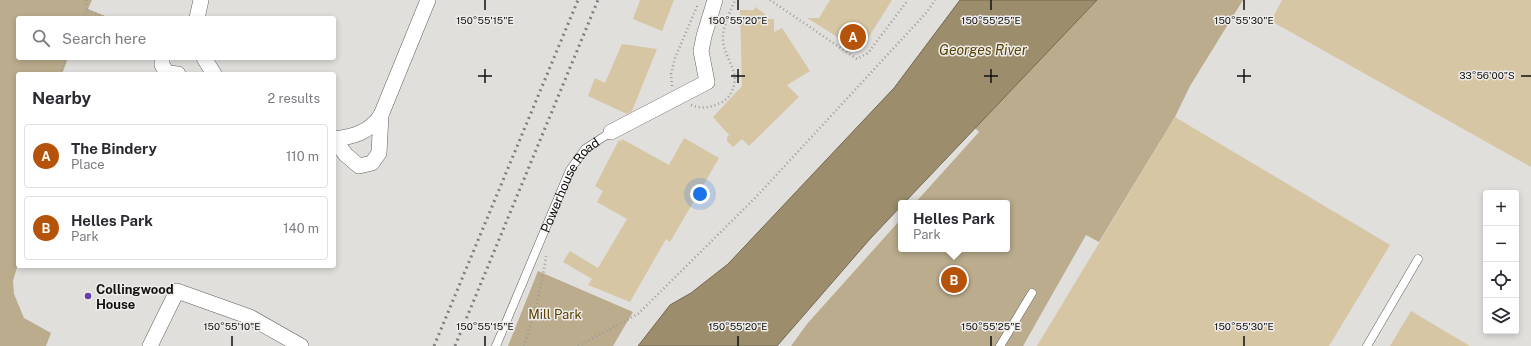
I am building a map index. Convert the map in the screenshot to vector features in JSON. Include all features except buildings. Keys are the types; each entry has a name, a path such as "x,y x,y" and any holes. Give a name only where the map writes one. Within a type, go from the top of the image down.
{"street":[{"path":"197,16 201,0"},
{"path":"336,139 353,136 364,131 375,124 381,115 428,0"},
{"name":"Powerhouse Road","path":"611,132 706,82 701,51 715,0"},
{"path":"162,60 162,65 166,72"},
{"path":"205,60 213,72"},
{"path":"336,142 346,155 359,166 372,162 379,153 381,115"},
{"path":"150,346 177,291 250,317 302,346"}],"lane":[{"name":"Powerhouse Road","path":"496,346 570,170 585,149 611,132"},
{"path":"1367,346 1418,259"},
{"path":"1000,346 1032,293"}],"path":[{"path":"84,16 87,6 86,0"},
{"path":"677,98 672,84 671,74 675,58 700,0"},
{"path":"770,0 857,59 868,53 908,0"},
{"path":"578,346 638,314 762,191 927,12 935,0"},
{"path":"86,10 102,16"},
{"path":"61,72 65,60"},
{"path":"524,346 537,306 544,274 547,250"}],"green space":[{"path":"0,0 92,0 88,9 105,16 16,16 16,60 67,60 63,72 16,72 17,268 13,281 14,294 24,318 51,333 46,346 0,346"},
{"path":"1097,0 1243,0 1190,86 1175,117 1099,242 1086,235 1023,346 791,346 807,324 898,222 898,252 1010,252 1010,200 918,200 979,132 975,128"},
{"name":"Mill Park","path":"538,271 633,312 613,346 508,346"}],"water":[{"name":"Georges River","path":"960,0 1097,0 907,200 898,200 898,209 870,239 777,346 638,346 670,305 691,293 728,264 894,88"}],"railway":[{"path":"434,346 578,0"},
{"path":"455,346 598,0"}],"place":[{"name":"The Bindery","path":"853,37"},
{"name":"Helles Park","path":"954,280"},
{"name":"Collingwood House","path":"88,296"}]}
